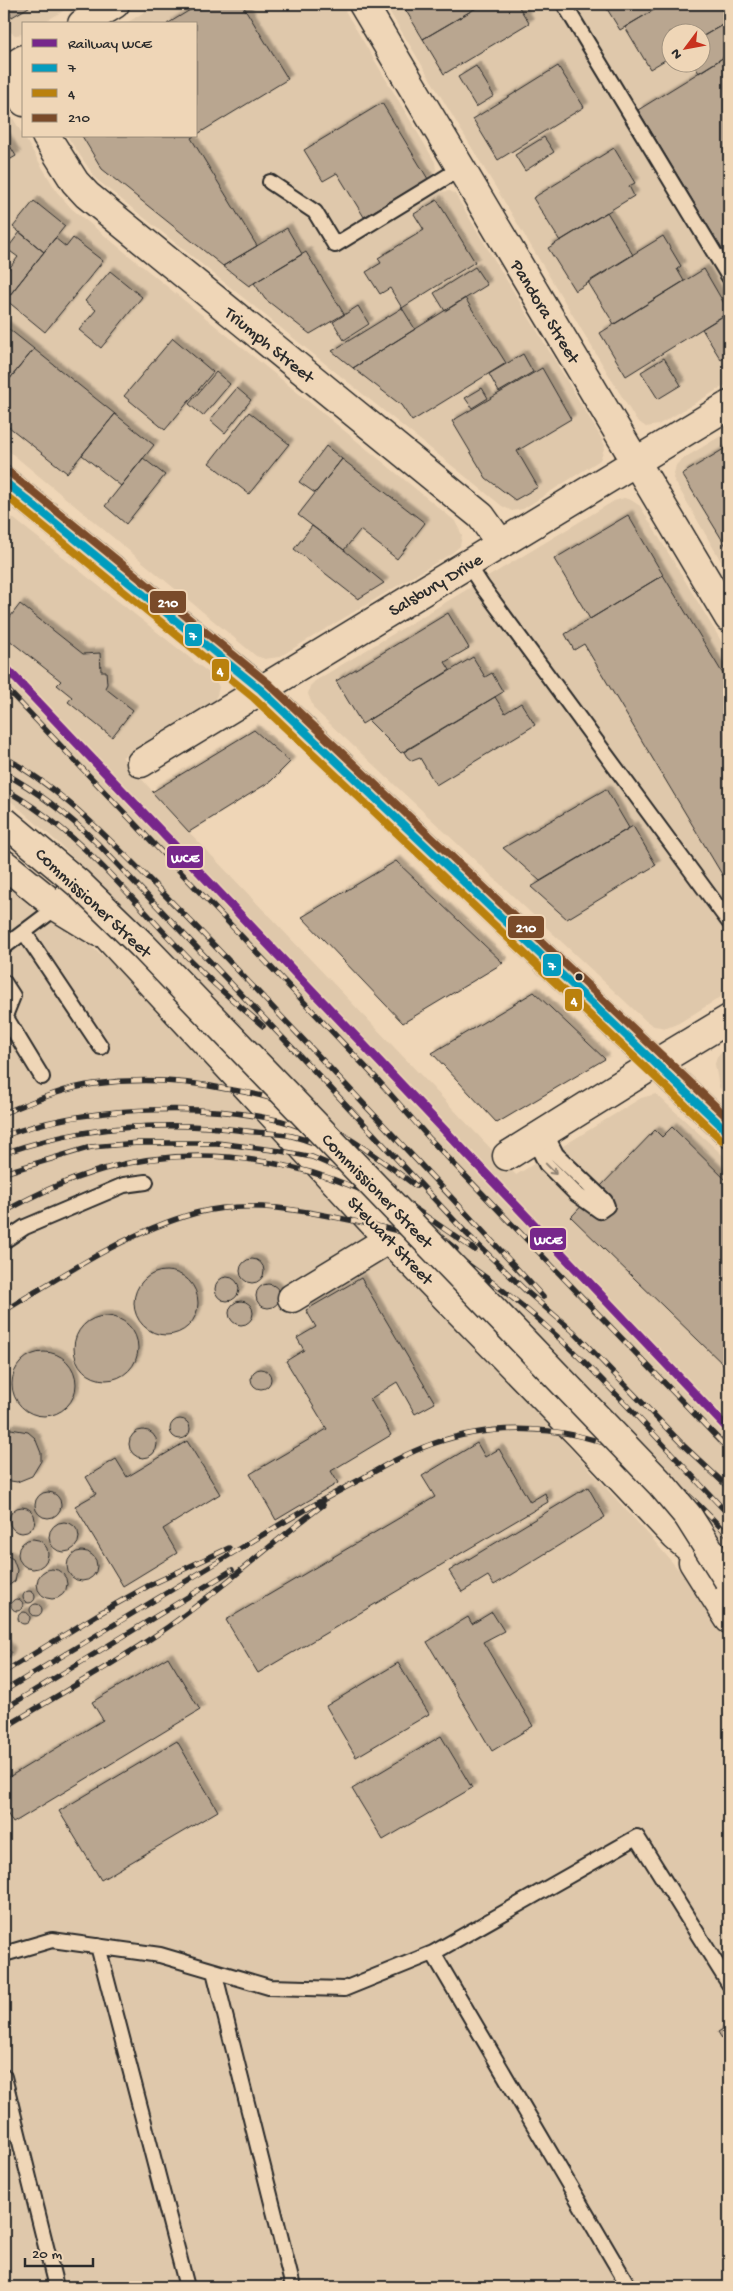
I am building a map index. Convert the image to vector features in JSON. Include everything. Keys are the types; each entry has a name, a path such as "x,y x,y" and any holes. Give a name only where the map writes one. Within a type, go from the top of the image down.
{"street":[{"path":"85,22 115,4"},
{"name":"Pandora Street","path":"363,4 729,618"},
{"path":"9,67 22,97"},
{"name":"Triumph Street","path":"47,138 75,182 87,195 481,516 501,544"},
{"name":"Salsbury Drive","path":"141,763 729,405"},
{"path":"4,481 261,690 729,1132"},
{"name":"Stewart Street","path":"4,822 69,884 110,939 389,1239 581,1436 675,1536 729,1582"},
{"name":"Commissioner Street","path":"4,822 78,883 142,945 654,1476 688,1516 729,1582"},
{"name":"Stewart Street","path":"4,864 57,907 110,939"},
{"path":"507,1156 729,1018"},
{"path":"292,1298 389,1239"},
{"name":"Stewart Street","path":"675,1536 729,1619"}],"lane":[{"path":"564,4 729,276"},
{"path":"270,182 315,212 335,245 461,168"},
{"path":"468,564 482,586 729,922"},
{"path":"4,948 57,907"},
{"path":"24,932 102,1047"},
{"path":"4,982 13,996 4,1016 42,1077"},
{"path":"539,1136 605,1201 607,1206 600,1211 576,1194 546,1164 539,1136"},
{"path":"4,1241 25,1227 124,1185 146,1182"},
{"path":"4,1954 52,1940 160,1955 269,1987 344,1989 433,1953 636,1837 729,1984"},
{"path":"98,1946 187,2287"},
{"path":"433,1953 629,2287"},
{"path":"214,1971 293,2287"},
{"path":"4,2077 56,2287"}],"shaded area":[{"path":"4,4 75,4 44,22 22,22 22,34 15,35 4,28"},
{"path":"157,4 341,4 435,162 436,170 430,178 439,192 450,191 455,194 602,439 605,446 600,460 523,509 512,511 502,506 96,179 68,138 198,138 198,22 128,22"},
{"path":"385,4 729,4 729,383 658,425 646,427 636,420"},
{"path":"4,109 11,115 22,133 22,138 25,138 57,192 72,209 455,521 462,535 460,546 452,553 279,657 265,659 256,656 4,447"},
{"path":"729,431 729,575 673,478 676,465 681,460"},
{"path":"624,498 640,506 729,654 729,992 679,1023 667,1028 654,1026 646,1021 314,709 308,694 310,686 315,681 614,501"},
{"path":"4,511 214,677 219,687 217,695 213,703 203,712 122,757 189,832 516,1175 641,1098 656,1094 729,1161 729,1550 204,987 54,839 4,795"},
{"path":"4,879 133,979 439,1304 649,1535 729,1629 729,2287 4,2287"},
{"path":"729,1045 729,1099 719,1087 715,1064 717,1057"}],"building":[{"path":"4,4 34,4 12,17"},
{"path":"200,4 242,4 288,79 198,134 198,22 170,22"},
{"path":"402,4 483,4 423,39"},
{"path":"483,4 517,4 529,23 444,74 423,39"},
{"path":"604,4 664,4 620,30"},
{"path":"664,4 718,4 729,21 710,32 710,22 660,22 660,63 650,69 625,27"},
{"path":"729,21 729,54 710,66 710,32"},
{"path":"729,54 729,261 638,110 700,72 710,72 710,66"},
{"path":"476,66 494,96 476,107 458,77"},
{"path":"558,66 584,107 498,160 473,119"},
{"path":"382,103 428,179 364,217 337,173 323,181 304,150"},
{"path":"4,136 16,156 4,163"},
{"path":"544,137 554,152 525,171 515,155"},
{"path":"83,138 191,138 257,246 223,266 102,169"},
{"path":"614,148 635,183 629,186 634,196 560,241 533,198"},
{"path":"437,200 475,262 402,308 390,288 380,294 366,272 381,263 378,258 424,230 414,214"},
{"path":"34,201 65,226 44,252 13,227"},
{"path":"607,212 633,255 575,291 548,248"},
{"path":"287,228 302,254 249,286 223,266"},
{"path":"20,232 44,252 4,302 4,275 18,257 7,249"},
{"path":"663,236 681,266 677,269 684,281 614,324 588,282"},
{"path":"55,238 66,247 73,238 103,261 45,332 6,300"},
{"path":"306,252 344,314 310,334 265,299 254,283"},
{"path":"475,267 487,285 445,311 434,293"},
{"path":"704,269 729,312 626,376 600,333"},
{"path":"110,271 142,297 101,348 79,330 96,310 85,301"},
{"path":"465,298 506,363 412,421 401,405 353,368"},
{"path":"358,306 369,324 344,340 333,322"},
{"path":"402,308 415,329 353,368 332,351"},
{"path":"725,315 729,321 729,355 721,360 702,329"},
{"path":"4,325 34,349 4,386"},
{"path":"173,338 213,372 165,430 124,396"},
{"path":"34,349 115,414 67,473 4,423 4,386"},
{"path":"523,354 533,372 499,392 489,374"},
{"path":"664,358 681,385 658,399 641,372"},
{"path":"542,368 571,419 517,451 538,487 515,500 486,478 452,421"},
{"path":"216,372 230,384 203,416 189,404"},
{"path":"237,388 251,400 225,433 210,420"},
{"path":"482,388 488,398 472,408 465,398"},
{"path":"249,412 289,444 249,494 209,463"},
{"path":"115,414 154,445 121,486 82,455"},
{"path":"326,446 342,459 315,493 299,482"},
{"path":"729,446 729,551 682,474"},
{"path":"143,458 165,475 126,524 105,506"},
{"path":"342,459 425,523 397,559 360,530 344,550 298,515"},
{"path":"628,515 663,575 590,619 554,559"},
{"path":"312,526 384,583 358,599 294,549"},
{"path":"663,575 729,684 729,886 584,644 574,650 565,634"},
{"path":"20,604 83,654 100,653 101,671 106,671 107,684 105,688 133,710 112,737 68,702 72,697 57,685 61,681 4,636 4,625"},
{"path":"448,613 469,648 445,662 450,670 362,724 336,681"},
{"path":"473,657 485,677 492,673 503,692 401,753 368,720"},
{"path":"495,697 505,713 521,703 535,725 436,785 420,758 412,761 407,757 404,752"},
{"path":"254,730 290,762 271,781 189,832 152,792"},
{"path":"606,789 629,828 540,881 503,848"},
{"path":"633,826 656,865 567,919 531,887"},
{"path":"396,861 503,963 403,1023 302,917"},
{"path":"534,992 605,1059 497,1123 432,1053"},
{"path":"672,1127 729,1183 729,1370 571,1217 655,1130 662,1137"},
{"path":"247,1259 257,1259 264,1266 264,1276 257,1283 247,1283 240,1276 240,1266"},
{"path":"166,1271 184,1277 192,1285 198,1303 192,1321 184,1329 166,1335 148,1329 140,1321 134,1303 140,1285 148,1277"},
{"path":"222,1277 232,1277 239,1284 239,1294 232,1301 222,1301 215,1294 215,1284"},
{"path":"361,1278 435,1403 415,1414 397,1382 370,1399 391,1435 331,1471 338,1483 276,1520 250,1474 327,1429 286,1361 304,1350 297,1338 316,1327 306,1310"},
{"path":"268,1284 277,1287 280,1296 277,1305 268,1308 259,1305 256,1296 259,1287"},
{"path":"241,1301 250,1304 253,1313 250,1322 241,1325 232,1322 229,1313 232,1304"},
{"path":"106,1316 124,1322 132,1330 138,1348 132,1366 124,1374 106,1380 88,1374 80,1366 74,1348 80,1330 88,1322"},
{"path":"44,1352 62,1358 70,1366 76,1384 70,1402 62,1410 44,1416 26,1410 18,1402 12,1384 18,1366 26,1358"},
{"path":"261,1369 268,1372 271,1379 268,1386 261,1389 254,1386 251,1379 254,1372"},
{"path":"180,1419 187,1422 190,1429 187,1436 180,1439 173,1436 170,1429 173,1422"},
{"path":"11,1429 28,1432 35,1438 41,1453 41,1461 32,1476 17,1482 4,1480 4,1431"},
{"path":"143,1430 153,1434 157,1444 153,1454 143,1458 133,1454 129,1444 133,1434"},
{"path":"187,1441 220,1494 163,1529 177,1553 123,1586 75,1506 96,1494 86,1477 116,1459 127,1477"},
{"path":"477,1443 485,1457 499,1449 530,1502 545,1493 548,1502 258,1673 226,1620 435,1497 422,1476"},
{"path":"588,1487 605,1517 494,1585 488,1576 462,1592 449,1571"},
{"path":"48,1492 57,1496 61,1505 57,1514 48,1518 39,1514 35,1505 39,1496"},
{"path":"22,1507 31,1511 35,1520 31,1529 22,1533 13,1529 9,1520 13,1511"},
{"path":"64,1522 75,1526 79,1537 75,1548 64,1552 53,1548 49,1537 53,1526"},
{"path":"33,1539 44,1543 48,1554 44,1565 33,1569 22,1565 18,1554 22,1543"},
{"path":"82,1551 93,1555 97,1566 93,1577 82,1581 71,1577 67,1566 71,1555"},
{"path":"4,1554 13,1559 17,1570 15,1581 4,1589"},
{"path":"52,1569 63,1573 67,1584 63,1595 52,1599 41,1595 37,1584 41,1573"},
{"path":"27,1591 31,1591 35,1597 31,1603 27,1603 23,1599 23,1595"},
{"path":"15,1599 19,1599 23,1605 19,1611 15,1611 11,1607 11,1603"},
{"path":"34,1604 38,1604 42,1610 38,1616 34,1616 30,1612 30,1608"},
{"path":"22,1612 26,1612 30,1618 26,1624 22,1624 18,1620 18,1616"},
{"path":"492,1612 504,1631 483,1642 533,1726 492,1751 427,1642 468,1617 472,1624"},
{"path":"4,1644 11,1652 9,1658 4,1663"},
{"path":"168,1657 200,1710 13,1823 4,1808 4,1780 103,1720 92,1702"},
{"path":"398,1663 429,1714 356,1757 326,1706"},
{"path":"441,1736 472,1788 383,1840 352,1789"},
{"path":"177,1741 218,1811 101,1880 59,1811"},
{"path":"729,2025 729,2050 718,2032"}],"railway":[{"path":"4,686 377,1079 430,1139 729,1450"},
{"path":"4,757 56,792 104,834 148,878 357,1096 543,1297"},
{"path":"4,773 53,805 97,843 467,1234 526,1291 573,1331 683,1445 729,1488"},
{"path":"4,789 32,806 82,847 106,869 203,973 263,1026"},
{"path":"4,1113 48,1096 94,1084 144,1081 210,1086 266,1097 305,1113 370,1152 416,1186"},
{"path":"4,1136 34,1126 102,1113 176,1110 246,1114 282,1121 340,1140 348,1145"},
{"path":"4,1153 34,1144 94,1131 154,1126 215,1128 286,1135 305,1140 344,1157 394,1186"},
{"path":"4,1173 91,1147 138,1143 217,1143 281,1151 312,1157 385,1188 475,1250"},
{"path":"4,1212 78,1177 104,1169 149,1160 196,1156 243,1159 289,1167 335,1180 378,1198 419,1221 456,1249"},
{"path":"4,1311 97,1255 145,1231 196,1213 229,1208 279,1208 358,1222 404,1233 445,1249 515,1300 548,1328 611,1388 729,1515"},
{"path":"4,1691 317,1503 405,1456 432,1444 460,1436 489,1431 519,1429 578,1436 607,1444 634,1456 669,1478 729,1536"},
{"path":"4,1728 108,1666 168,1627 323,1505"},
{"path":"4,1672 148,1586 229,1548"},
{"path":"4,1709 232,1570"}],"rail line":[{"name":"WCE","path":"4,666 729,1430"}],"transit line":[{"name":"210","path":"10,473 268,683 729,1119"},
{"name":"7","path":"4,481 261,690 729,1133"},
{"name":"4","path":"4,494 254,698 722,1140"}]}
